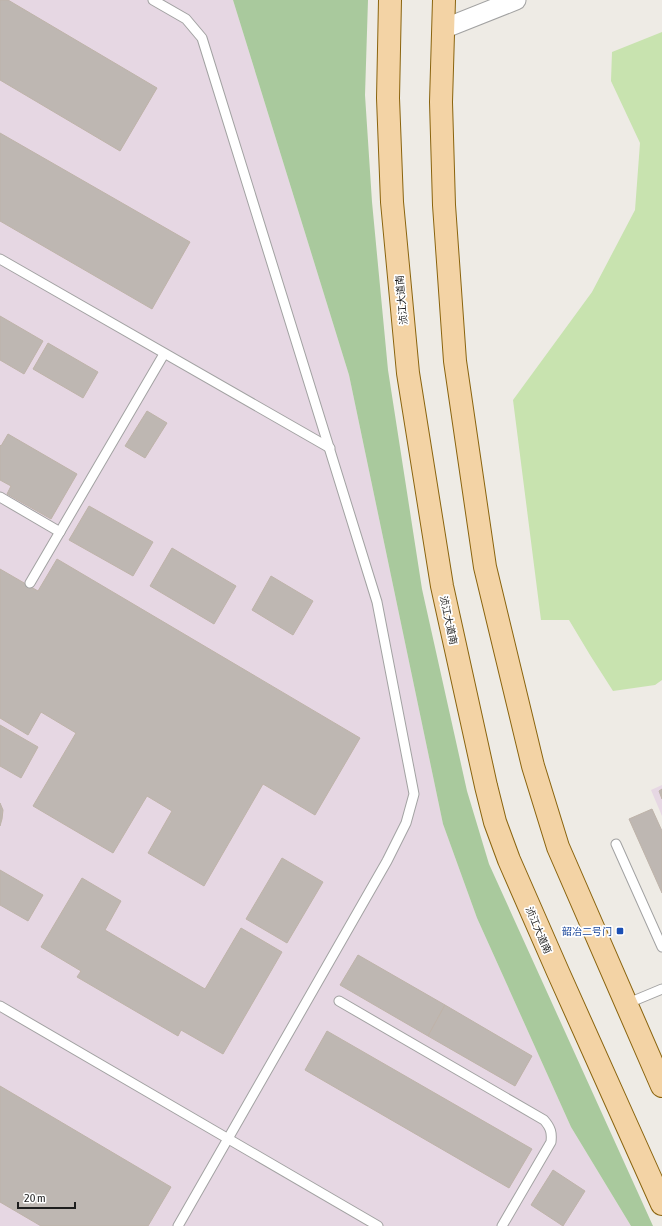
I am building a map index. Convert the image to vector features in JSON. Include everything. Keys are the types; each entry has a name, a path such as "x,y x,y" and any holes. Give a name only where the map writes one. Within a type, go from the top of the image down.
{"main road":[{"name":"浈江大道南","path":"390,0 388,98 392,202 408,373 442,586 486,786 509,860 561,980 662,1204"},
{"path":"444,0 441,102 444,205 455,361 485,567 533,766 558,847 625,1004 662,1086"}],"street":[{"path":"443,29 516,0"}],"lane":[{"path":"153,0 186,19 202,38 377,602 414,794 406,823 387,861 178,1226"},
{"path":"0,259 330,448"},
{"path":"30,583 164,354"},
{"path":"0,497 60,532"},
{"path":"616,844 662,947"},
{"path":"625,1004 662,990"},
{"path":"339,1001 544,1120 550,1127 552,1134 551,1142 502,1226"},
{"path":"0,1006 378,1226"}],"shaded area":[{"path":"0,0 233,0 349,375 443,824 477,918 571,1127 631,1226 0,1226"},
{"path":"662,785 662,816 651,790"}],"green space":[{"path":"233,0 368,0 365,95 372,202 388,370 422,589 467,791 489,864 653,1226 631,1226 571,1127 477,918 443,824 349,375"},
{"path":"662,32 662,680 655,685 613,691 569,620 541,620 513,400 592,292 635,210 640,143 611,81 612,52"}],"building":[{"path":"0,0 8,0 157,88 120,151 0,80"},
{"path":"0,133 190,242 152,309 0,221"},
{"path":"0,316 43,341 24,374 0,360"},
{"path":"48,343 98,372 83,398 33,369"},
{"path":"147,411 167,423 145,458 125,446"},
{"path":"8,434 77,474 51,519 7,494 11,486 0,480 0,445 1,446"},
{"path":"89,506 153,542 133,576 69,540"},
{"path":"172,548 236,586 214,624 150,586"},
{"path":"57,559 360,738 315,815 263,784 204,886 148,853 172,811 147,796 113,853 33,806 76,733 41,712 28,735 0,718 0,569 38,591"},
{"path":"271,576 313,601 293,635 252,610"},
{"path":"0,725 38,747 21,778 0,766"},
{"path":"662,789 662,799 659,791"},
{"path":"0,803 3,810 0,826"},
{"path":"652,809 662,831 662,893 629,819"},
{"path":"282,858 323,882 287,943 246,919"},
{"path":"0,870 43,895 28,921 0,905"},
{"path":"82,878 121,901 105,930 205,989 241,928 282,952 223,1054 181,1030 178,1036 77,977 81,971 41,947"},
{"path":"358,955 445,1005 428,1036 340,985"},
{"path":"445,1005 532,1056 515,1086 428,1036"},
{"path":"327,1031 532,1149 509,1188 305,1070"},
{"path":"0,1086 171,1187 148,1226 41,1226 0,1202"},
{"path":"553,1170 585,1191 563,1226 531,1205"}],"place":[{"name":"韶冶二号门","path":"620,931"}]}
